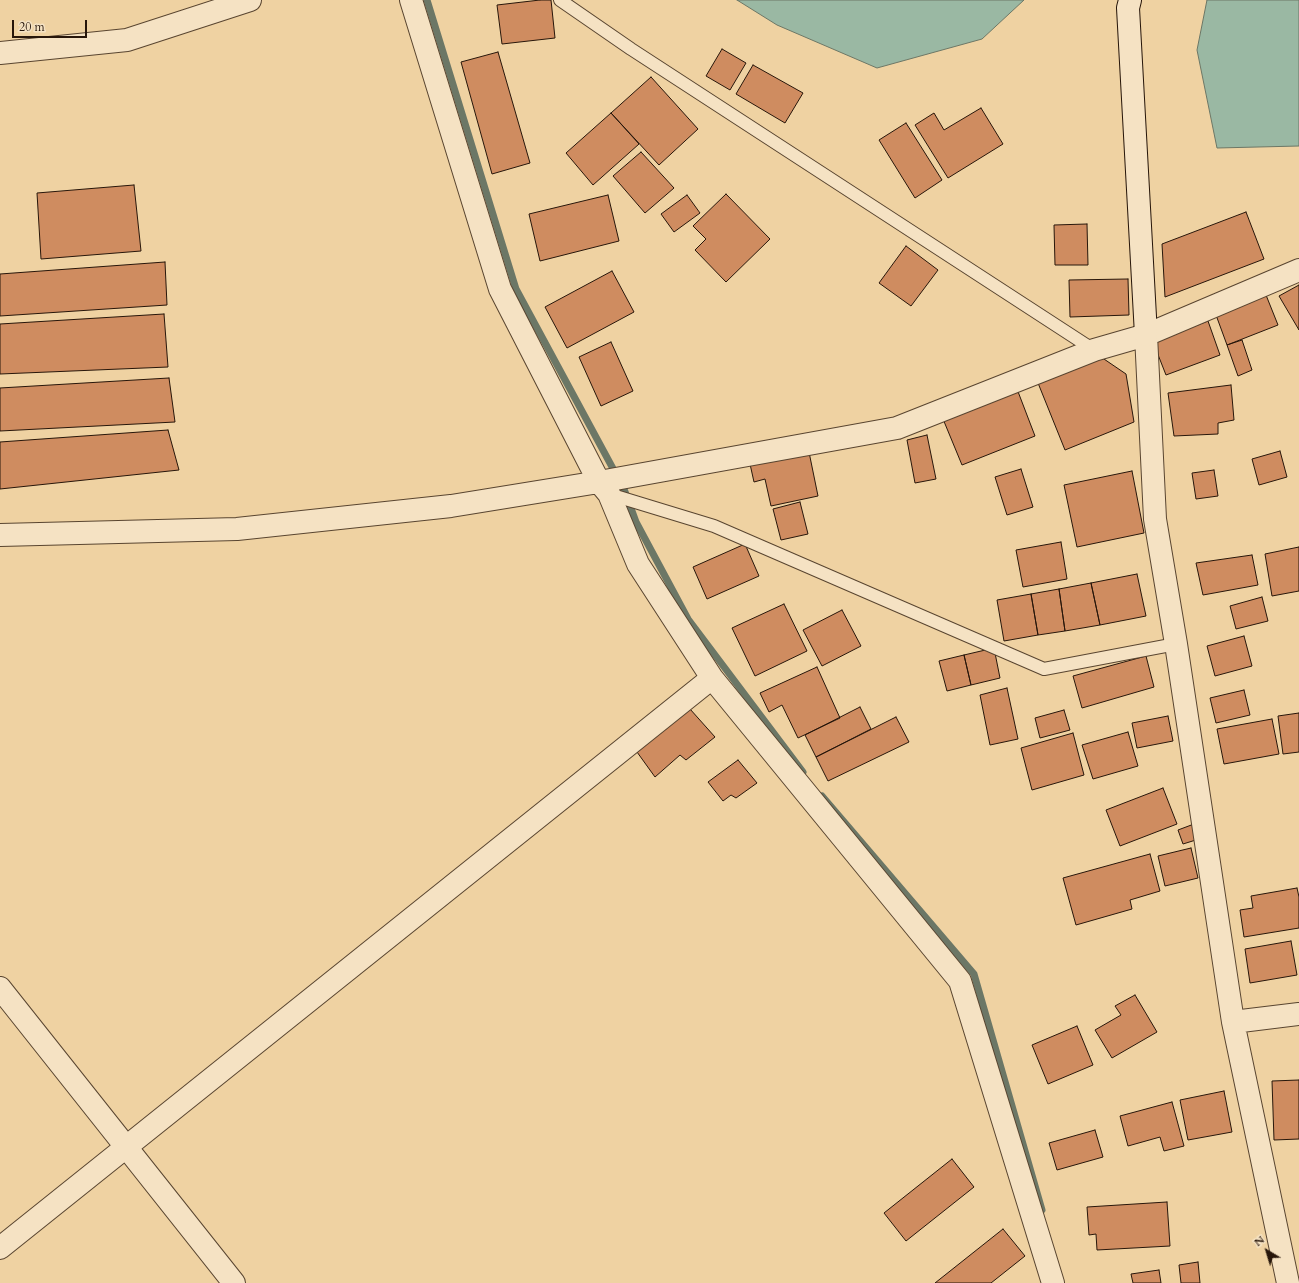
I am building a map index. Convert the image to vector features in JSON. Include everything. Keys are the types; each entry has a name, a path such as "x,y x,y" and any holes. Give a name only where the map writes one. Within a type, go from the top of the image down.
{"street":[{"path":"0,53 127,40 250,0"},
{"path":"411,0 500,290 604,488 638,564 712,678 960,981 1053,1283"},
{"path":"1130,0 1128,8 1155,519 1176,644 1234,1022 1288,1283"},
{"path":"0,535 237,530 604,488 897,428 1094,350 1146,335 1299,270"},
{"path":"0,1248 712,678"},
{"path":"0,988 234,1283"},
{"path":"1234,1022 1299,1014"}],"lane":[{"path":"560,0 631,49 1094,350"},
{"path":"604,488 714,526 1044,669 1176,644"}],"shaded area":[{"path":"737,0 1024,0 982,39 877,68 777,25"},
{"path":"1207,0 1299,0 1299,146 1217,148 1197,50"}],"building":[{"path":"551,0 555,38 502,44 497,5"},
{"path":"722,49 746,63 730,90 706,76"},
{"path":"498,52 530,163 492,174 461,62"},
{"path":"753,65 803,93 785,123 736,94"},
{"path":"651,77 698,129 659,165 611,113"},
{"path":"981,108 1003,144 948,178 915,125 934,113 944,130"},
{"path":"611,113 639,144 593,185 566,153"},
{"path":"906,123 942,180 915,198 879,140"},
{"path":"641,152 674,188 645,213 613,176"},
{"path":"134,185 141,251 41,259 37,193"},
{"path":"726,194 770,239 726,282 695,250 706,239 693,226"},
{"path":"608,195 619,241 540,261 529,214"},
{"path":"687,195 700,213 674,232 661,214"},
{"path":"1246,212 1264,259 1165,297 1162,244"},
{"path":"1087,224 1088,265 1055,265 1054,225"},
{"path":"906,246 938,270 911,306 879,283"},
{"path":"165,262 167,305 0,316 0,274"},
{"path":"612,271 634,312 567,348 545,307"},
{"path":"1128,279 1129,315 1070,317 1069,280"},
{"path":"1299,285 1299,330 1279,296"},
{"path":"1266,295 1278,325 1227,345 1216,315"},
{"path":"164,314 168,367 0,374 0,324"},
{"path":"1208,321 1220,355 1166,375 1153,342"},
{"path":"1242,340 1252,370 1238,376 1227,345"},
{"path":"611,342 633,391 601,406 579,357"},
{"path":"1101,357 1126,374 1134,422 1065,450 1038,383"},
{"path":"169,378 175,422 0,431 0,388"},
{"path":"1231,385 1234,420 1218,423 1218,434 1174,436 1168,393"},
{"path":"1017,389 1035,436 962,465 943,419"},
{"path":"168,430 179,470 0,489 0,442"},
{"path":"927,435 936,479 915,483 907,440"},
{"path":"1280,451 1287,477 1259,485 1252,459"},
{"path":"809,452 818,496 771,506 765,479 754,482 750,464"},
{"path":"1021,469 1033,507 1007,515 995,477"},
{"path":"1214,470 1218,496 1196,499 1192,473"},
{"path":"1132,471 1144,533 1077,547 1064,485"},
{"path":"800,502 808,534 781,540 773,509"},
{"path":"1061,542 1067,579 1023,587 1016,550"},
{"path":"745,544 759,576 707,599 693,567"},
{"path":"1299,547 1299,591 1272,596 1265,554"},
{"path":"1252,555 1258,585 1203,595 1196,563"},
{"path":"1137,574 1146,616 1100,625 1091,583"},
{"path":"1091,583 1100,625 1065,631 1059,589"},
{"path":"1059,589 1065,631 1038,635 1031,594"},
{"path":"1031,594 1038,635 1004,641 997,600"},
{"path":"1262,597 1268,621 1236,629 1230,606"},
{"path":"784,604 807,651 755,676 732,628"},
{"path":"842,610 861,646 822,666 803,630"},
{"path":"1244,636 1252,666 1215,676 1207,646"},
{"path":"994,648 1000,678 971,685 964,655"},
{"path":"964,655 971,685 947,691 939,661"},
{"path":"1146,656 1154,687 1082,708 1073,676"},
{"path":"817,667 840,718 798,738 782,705 769,712 760,693"},
{"path":"1007,688 1018,739 990,745 980,695"},
{"path":"1244,690 1250,715 1216,723 1210,698"},
{"path":"860,707 871,729 816,757 805,735"},
{"path":"690,709 715,737 686,760 680,755 655,777 637,752"},
{"path":"1064,710 1070,730 1040,738 1035,718"},
{"path":"1299,713 1299,752 1283,754 1278,716"},
{"path":"1168,716 1173,741 1137,748 1132,723"},
{"path":"896,717 909,742 828,781 816,757"},
{"path":"1272,719 1279,754 1224,764 1217,729"},
{"path":"1128,732 1138,766 1093,779 1082,745"},
{"path":"1073,733 1084,775 1032,790 1021,748"},
{"path":"738,760 757,783 736,798 731,795 723,801 708,782"},
{"path":"1163,788 1177,824 1120,846 1106,810"},
{"path":"1194,824 1199,839 1183,844 1178,830"},
{"path":"1191,848 1198,878 1165,886 1158,856"},
{"path":"1150,854 1160,891 1130,900 1132,909 1076,925 1063,878"},
{"path":"1297,888 1299,897 1299,928 1244,937 1240,910 1253,908 1251,896"},
{"path":"1291,941 1297,975 1250,983 1245,949"},
{"path":"1135,995 1157,1032 1112,1058 1095,1030 1121,1015 1115,1006"},
{"path":"1077,1026 1093,1065 1048,1084 1032,1045"},
{"path":"1299,1080 1299,1139 1274,1140 1272,1081"},
{"path":"1224,1091 1232,1132 1188,1140 1180,1100"},
{"path":"1172,1102 1184,1146 1164,1151 1160,1137 1128,1146 1120,1116"},
{"path":"1095,1130 1103,1157 1057,1170 1049,1143"},
{"path":"952,1159 974,1187 906,1241 884,1213"},
{"path":"1167,1202 1170,1246 1097,1250 1096,1234 1089,1235 1087,1207"},
{"path":"1003,1229 1025,1256 991,1283 935,1283"},
{"path":"1198,1262 1200,1283 1181,1283 1179,1265"},
{"path":"1159,1270 1161,1283 1133,1283 1131,1274"}],"waterway":[{"path":"427,0 516,289 624,489 636,522 688,619 803,772"},
{"path":"822,796 974,974 1042,1210"}]}
